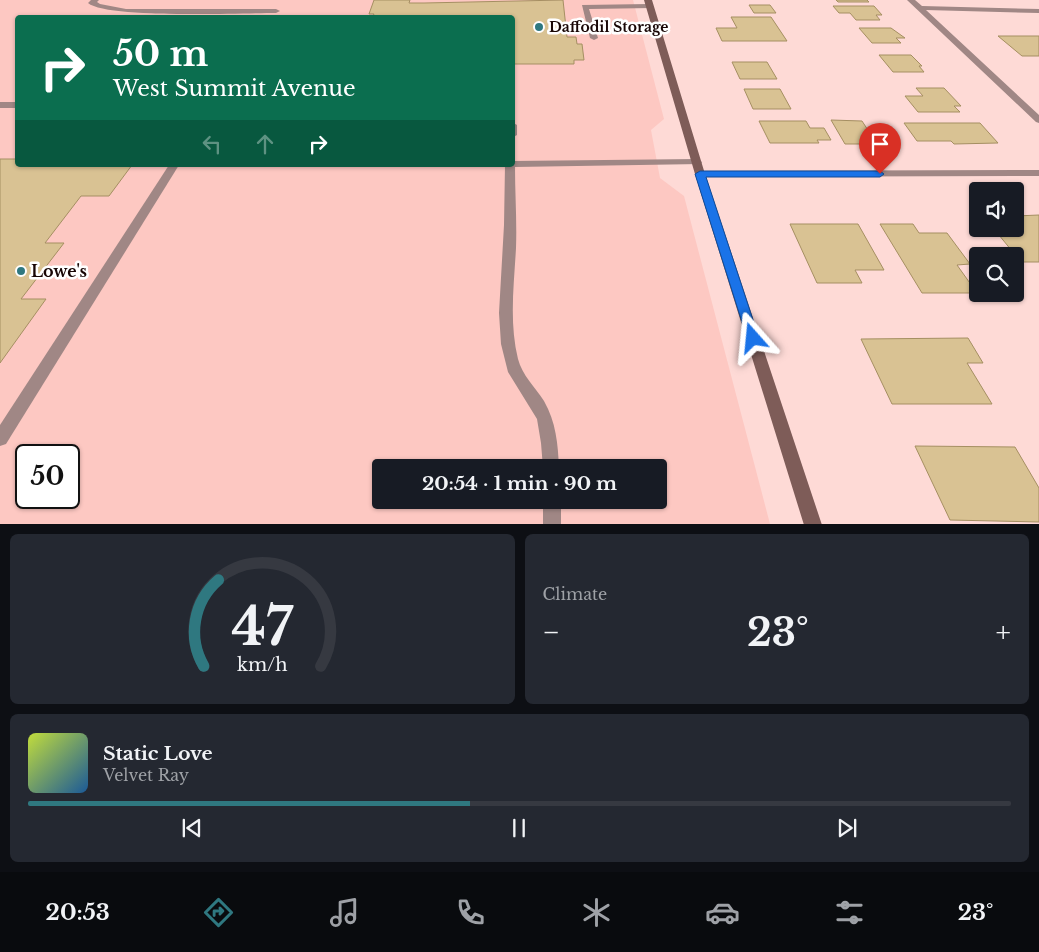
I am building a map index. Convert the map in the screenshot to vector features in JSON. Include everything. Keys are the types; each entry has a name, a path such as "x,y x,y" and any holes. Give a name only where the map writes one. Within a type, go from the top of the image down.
{"main road":[{"path":"649,3 698,168 813,524"}],"street":[{"path":"95,0 92,3 98,6 126,11 276,11"},
{"path":"911,0 1039,120"},
{"path":"594,38 585,7 649,3"},
{"path":"920,8 1039,11"},
{"path":"0,105 15,105"},
{"path":"515,164 1039,173"},
{"path":"0,439 173,167"},
{"path":"511,167 507,306 509,350 514,369 545,419 551,459"},
{"path":"552,509 552,524"}],"shaded area":[{"path":"0,0 633,0 664,119 651,130 660,178 684,196 770,524 0,524"}],"building":[{"name":"Daffodil Storage","path":"374,0 410,0 409,3 424,3 563,0 567,37 576,37 577,44 582,44 584,60 574,60 574,64 515,64 515,15 369,14"},
{"path":"836,0 867,0 869,2 838,2"},
{"path":"749,5 770,5 776,13 754,13"},
{"path":"833,6 874,6 882,15 876,15 880,20 856,20 850,13 839,13"},
{"path":"731,17 771,17 787,41 722,41 716,28 737,28"},
{"path":"859,28 891,28 905,38 896,38 901,43 872,43"},
{"path":"998,36 1039,36 1039,56 1022,56"},
{"path":"879,55 911,55 922,66 919,66 924,72 893,72"},
{"path":"732,62 767,62 777,79 740,79"},
{"path":"916,88 944,88 961,106 954,106 960,112 918,112 905,96 923,96"},
{"path":"744,89 780,89 791,109 753,109"},
{"path":"831,120 862,121 877,144 845,144"},
{"path":"759,121 806,121 810,128 824,128 831,140 817,140 819,143 770,143"},
{"path":"904,123 980,123 998,143 954,144 951,141 917,141"},
{"name":"Lowe's","path":"0,159 15,159 15,167 131,167 109,196 81,196 45,243 64,243 21,299 46,299 0,363"},
{"path":"1039,215 1039,262 1024,262 1024,247 1009,247 1001,237 1024,237 1024,216"},
{"path":"790,224 858,224 884,270 855,270 862,283 817,283"},
{"path":"880,224 913,224 919,233 947,233 969,263 957,265 969,282 969,293 922,293"},
{"path":"968,338 983,363 967,363 992,404 892,404 861,339"},
{"path":"915,446 1015,447 1039,488 1039,522 950,520"}],"place":[{"name":"Daffodil Storage","path":"539,27"},
{"name":"Lowe's","path":"21,271"}],"route":[{"path":"753,338 700,174 880,174"}]}
